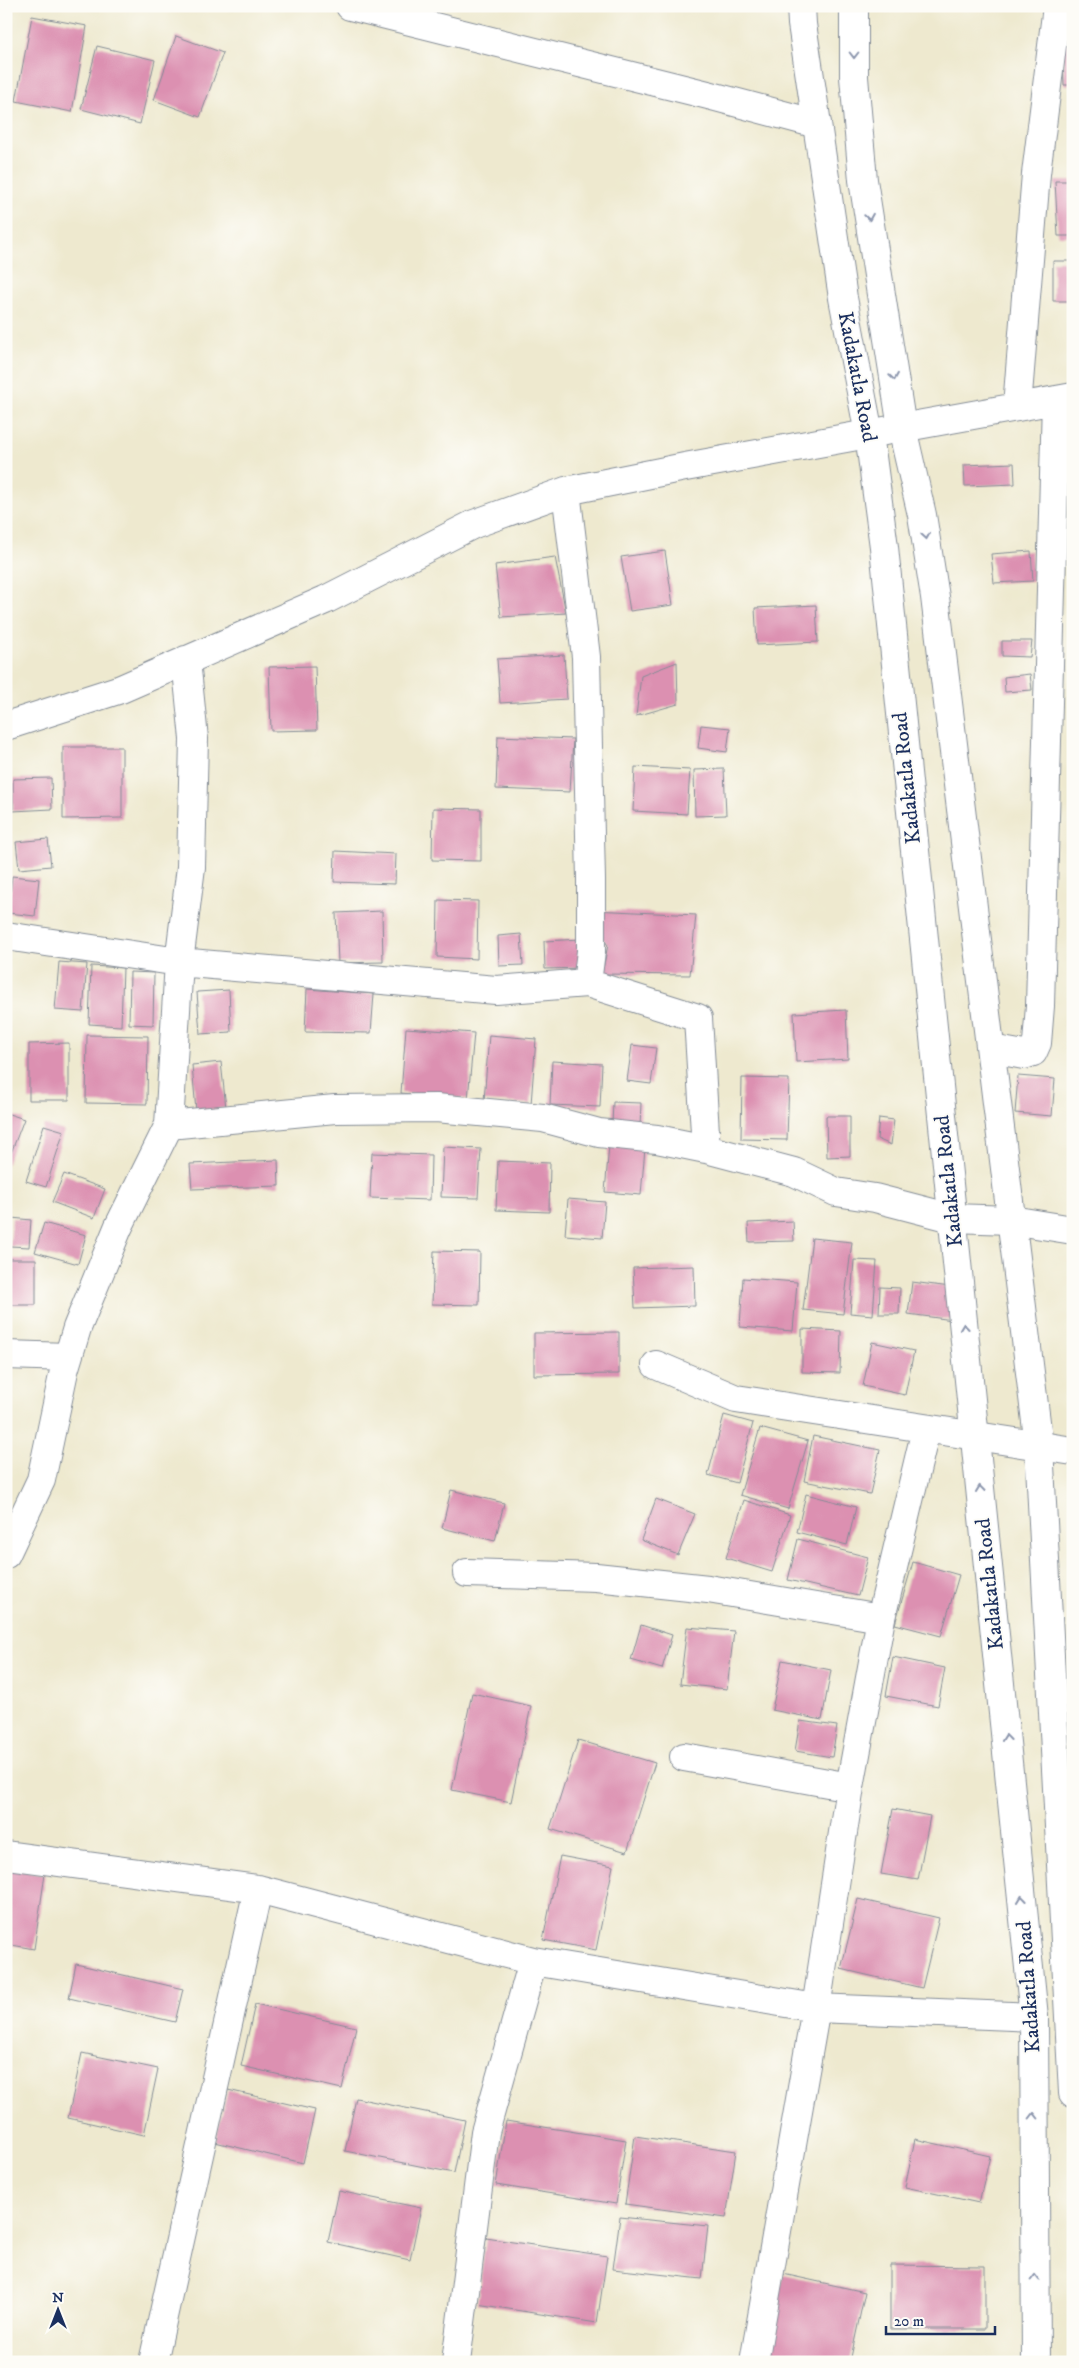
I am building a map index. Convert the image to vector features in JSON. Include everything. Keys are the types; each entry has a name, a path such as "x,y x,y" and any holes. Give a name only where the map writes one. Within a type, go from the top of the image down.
{"street":[{"path":"350,6 698,92 817,124"},
{"name":"Kadakatla Road","path":"801,6 802,24 842,298 869,434 884,547 1034,2018 1036,2362"},
{"name":"Kadakatla Road","path":"854,6 854,77 863,180 902,428 922,515 935,597 1039,1446 1073,2093"},
{"path":"1017,406 1036,174 1057,6"},
{"path":"6,726 121,689 325,600 474,524 566,491 1064,398 1041,996 1037,1042 1033,1052 1024,1055 991,1049"},
{"path":"566,491 586,657 591,880 591,951 587,983"},
{"path":"6,1554 41,1480 68,1357 78,1328 118,1228 169,1125 179,962 191,867 194,739 186,660"},
{"path":"6,936 179,962 496,990 587,983 698,1018 706,1149"},
{"path":"169,1125 335,1109 436,1108 543,1118 599,1133 657,1139 706,1149 794,1172 836,1192 875,1198 952,1218 1011,1220 1073,1230"},
{"path":"6,1355 68,1357"},
{"path":"656,1364 736,1399 1073,1451"},
{"path":"754,2362 816,2008 850,1787 881,1618 926,1428"},
{"path":"467,1573 596,1576 708,1589 881,1618"},
{"path":"684,1757 850,1787"},
{"path":"6,1856 258,1889 533,1961 816,2008 1034,2018"},
{"path":"153,2362 258,1889"},
{"path":"456,2362 485,2132 533,1961"}],"building":[{"path":"32,16 87,26 72,112 16,101"},
{"path":"1062,25 1073,25 1073,85 1064,85"},
{"path":"176,36 223,53 200,117 154,100"},
{"path":"97,46 155,60 140,124 81,109"},
{"path":"1055,181 1073,181 1073,236 1058,236"},
{"path":"1053,261 1073,261 1073,301 1053,301"},
{"path":"1014,463 1015,484 965,486 964,465"},
{"path":"665,551 673,605 630,611 621,557"},
{"path":"1031,551 1033,581 994,583 991,554"},
{"path":"555,557 566,613 501,617 495,565"},
{"path":"816,605 818,642 757,645 755,608"},
{"path":"1002,641 1032,641 1030,657 1002,656"},
{"path":"564,655 567,699 500,703 497,659"},
{"path":"677,662 678,704 636,716 641,676"},
{"path":"315,666 317,730 271,731 269,667"},
{"path":"1030,674 1032,690 1005,692 1004,677"},
{"path":"701,725 730,728 727,752 698,748"},
{"path":"498,736 573,739 570,792 496,789"},
{"path":"63,747 122,747 122,818 63,819"},
{"path":"635,767 690,770 687,814 633,811"},
{"path":"724,769 726,815 695,816 694,770"},
{"path":"51,778 52,809 13,811 13,779"},
{"path":"433,808 481,809 481,861 432,860"},
{"path":"48,839 51,866 19,869 16,842"},
{"path":"335,851 396,854 395,884 334,882"},
{"path":"12,876 39,879 35,916 8,913"},
{"path":"438,900 478,901 477,959 437,957"},
{"path":"594,910 696,915 690,975 602,974 608,945 596,930"},
{"path":"382,911 383,962 338,963 336,913"},
{"path":"521,934 523,965 499,966 498,936"},
{"path":"581,939 582,968 545,969 544,941"},
{"path":"59,962 87,964 83,1012 55,1010"},
{"path":"91,966 123,968 121,1026 89,1024"},
{"path":"130,972 154,973 153,1025 129,1024"},
{"path":"307,989 374,994 371,1033 305,1032"},
{"path":"229,990 231,1032 200,1034 197,992"},
{"path":"846,1010 848,1059 796,1062 794,1013"},
{"path":"406,1028 474,1033 468,1099 401,1093"},
{"path":"87,1035 148,1036 147,1104 86,1103"},
{"path":"489,1035 536,1039 531,1104 484,1101"},
{"path":"69,1043 69,1100 29,1100 29,1044"},
{"path":"632,1045 656,1048 651,1084 627,1081"},
{"path":"552,1061 602,1064 600,1107 550,1105"},
{"path":"221,1062 226,1108 196,1111 192,1065"},
{"path":"1018,1076 1055,1079 1052,1116 1015,1113"},
{"path":"742,1078 789,1079 787,1140 741,1139"},
{"path":"613,1102 641,1103 640,1126 612,1124"},
{"path":"6,1113 24,1119 6,1166"},
{"path":"826,1116 850,1116 850,1156 827,1157"},
{"path":"879,1118 894,1120 891,1145 877,1139"},
{"path":"44,1125 64,1131 46,1187 26,1181"},
{"path":"609,1145 645,1148 641,1195 605,1192"},
{"path":"443,1147 481,1149 478,1198 441,1197"},
{"path":"372,1153 431,1155 430,1200 370,1198"},
{"path":"278,1160 279,1186 192,1189 190,1164"},
{"path":"498,1161 550,1163 549,1212 496,1210"},
{"path":"64,1174 105,1189 94,1218 52,1202"},
{"path":"568,1199 605,1202 602,1238 565,1235"},
{"path":"12,1218 31,1220 29,1247 10,1246"},
{"path":"793,1221 794,1241 749,1242 748,1223"},
{"path":"44,1223 86,1235 78,1264 35,1252"},
{"path":"812,1238 852,1242 843,1314 803,1310"},
{"path":"434,1251 480,1252 479,1305 432,1304"},
{"path":"6,1259 36,1259 36,1305 6,1305"},
{"path":"854,1260 877,1261 873,1315 850,1313"},
{"path":"694,1266 695,1306 635,1308 633,1268"},
{"path":"743,1278 797,1282 793,1331 740,1327"},
{"path":"912,1282 958,1288 953,1320 908,1314"},
{"path":"880,1287 900,1288 899,1314 879,1314"},
{"path":"802,1329 841,1331 840,1373 802,1372"},
{"path":"619,1332 619,1374 534,1375 534,1333"},
{"path":"872,1342 914,1351 905,1395 863,1386"},
{"path":"724,1415 753,1423 737,1483 708,1475"},
{"path":"760,1428 808,1441 788,1509 740,1495"},
{"path":"813,1436 880,1450 870,1494 804,1481"},
{"path":"451,1490 504,1503 495,1541 442,1528"},
{"path":"806,1494 856,1507 847,1545 797,1532"},
{"path":"656,1499 695,1514 678,1555 641,1540"},
{"path":"744,1500 790,1515 772,1572 726,1558"},
{"path":"798,1539 868,1557 858,1596 788,1580"},
{"path":"913,1562 959,1575 941,1636 895,1624"},
{"path":"641,1625 672,1635 662,1669 631,1660"},
{"path":"687,1627 734,1631 727,1689 680,1684"},
{"path":"893,1657 945,1668 938,1706 886,1696"},
{"path":"782,1660 831,1670 822,1720 772,1710"},
{"path":"472,1693 531,1706 511,1802 452,1790"},
{"path":"800,1721 837,1726 832,1757 795,1751"},
{"path":"578,1740 655,1763 627,1852 550,1829"},
{"path":"893,1809 930,1816 918,1880 881,1874"},
{"path":"560,1856 613,1866 596,1950 543,1940"},
{"path":"6,1868 45,1874 34,1949 6,1944"},
{"path":"858,1899 939,1918 922,1988 841,1969"},
{"path":"76,1964 183,1989 175,2022 69,1998"},
{"path":"255,2004 356,2027 342,2089 241,2066"},
{"path":"82,2053 158,2069 144,2135 68,2118"},
{"path":"228,2090 315,2110 303,2163 215,2142"},
{"path":"356,2098 465,2120 454,2173 345,2151"},
{"path":"506,2121 626,2140 616,2204 496,2185"},
{"path":"635,2136 736,2151 726,2218 625,2204"},
{"path":"915,2139 990,2156 979,2203 905,2187"},
{"path":"339,2191 421,2208 410,2260 328,2242"},
{"path":"620,2217 708,2226 702,2279 613,2269"},
{"path":"486,2238 607,2256 597,2323 477,2304"},
{"path":"890,2265 985,2266 985,2329 890,2329"},
{"path":"783,2274 865,2292 850,2362 798,2362 765,2355"}]}
